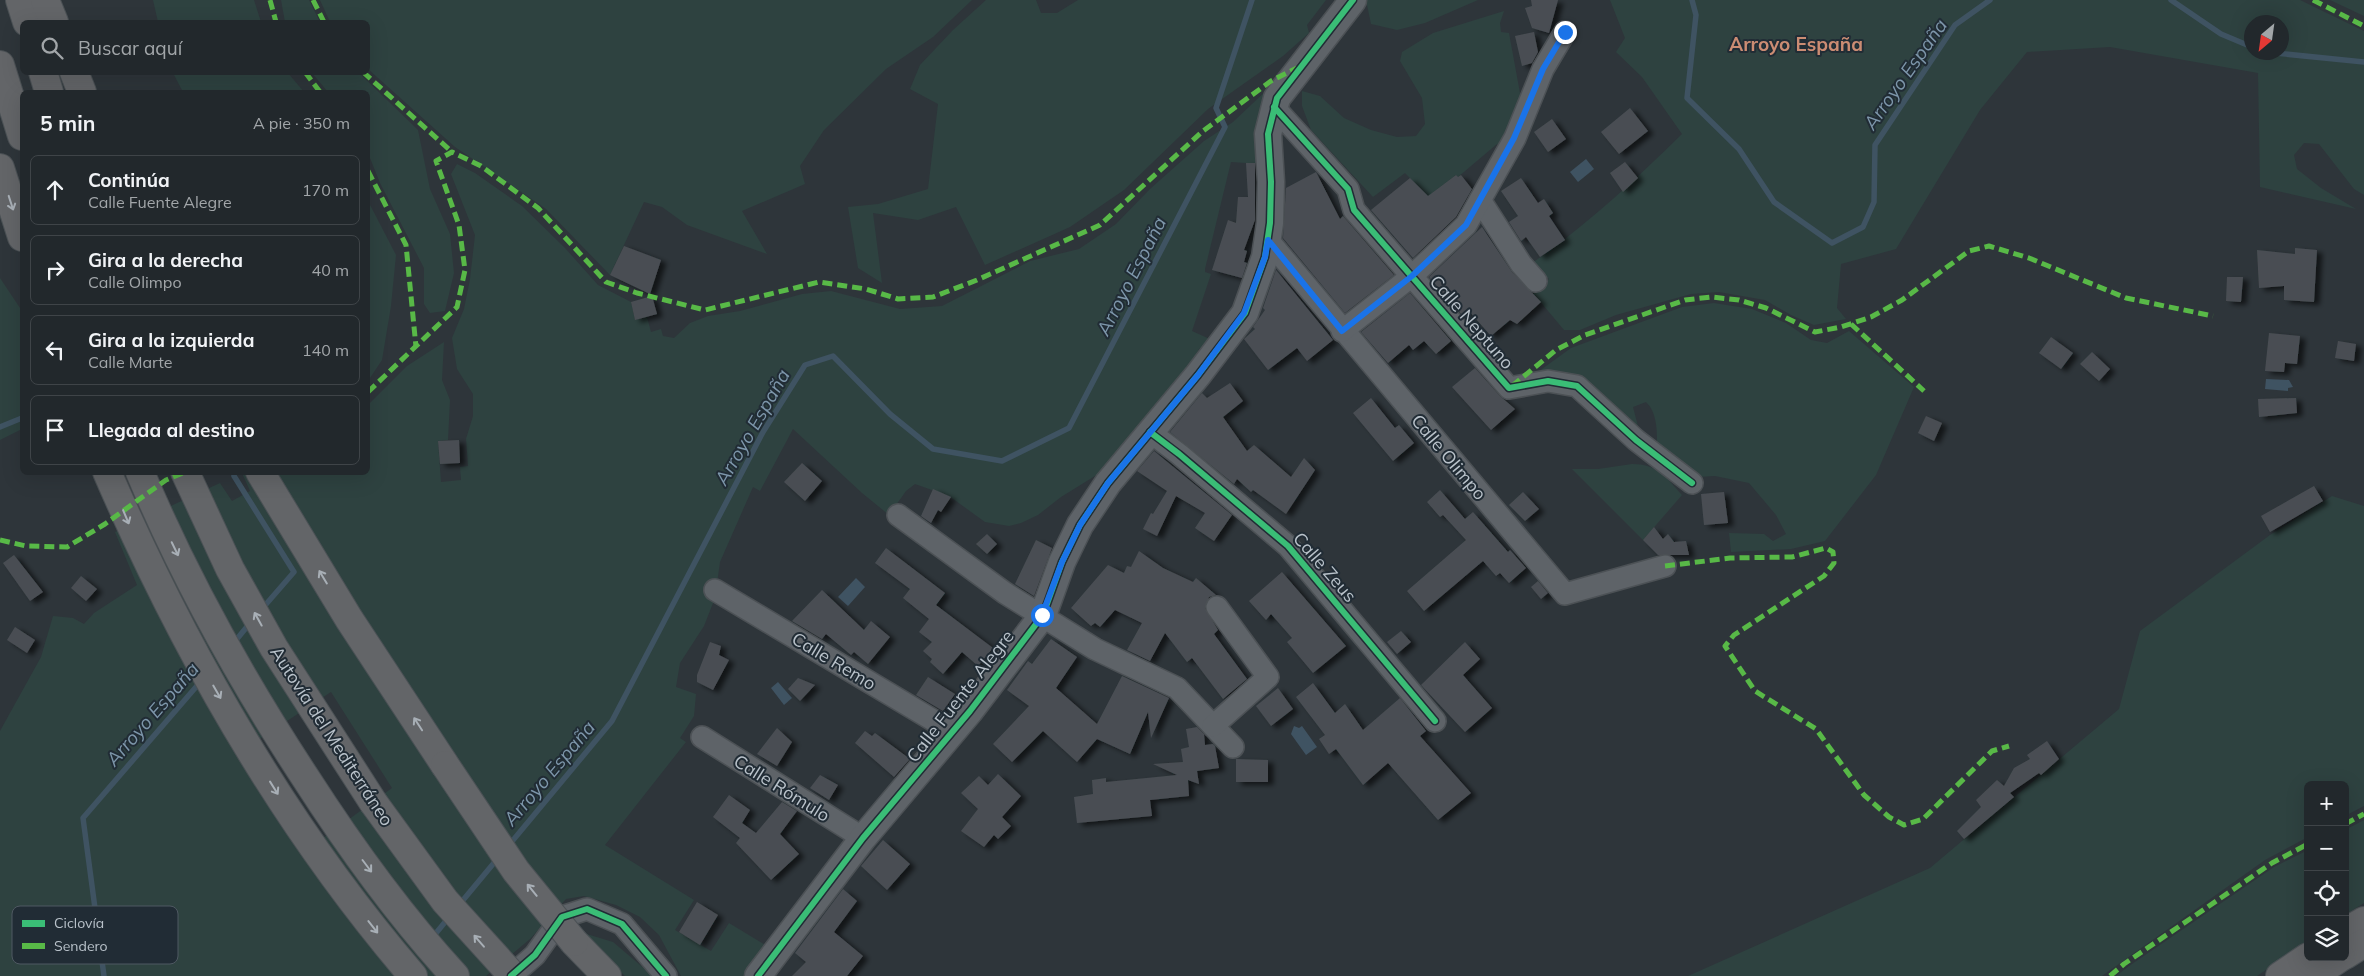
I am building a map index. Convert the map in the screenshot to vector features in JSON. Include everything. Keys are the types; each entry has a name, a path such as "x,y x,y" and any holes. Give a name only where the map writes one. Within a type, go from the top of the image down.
{"highway":[{"path":"20,0 26,20"},
{"path":"45,0 53,20"},
{"path":"0,65 20,130"},
{"path":"44,75 48,90"},
{"path":"75,75 81,90"},
{"path":"0,168 20,231"},
{"path":"108,475 134,535 170,607 248,746 311,847 413,976"},
{"path":"141,475 195,589 274,730 338,827 387,893 455,976"},
{"name":"Autovía del Mediterráneo","path":"186,475 230,569 274,648 310,706 373,802 445,901 512,976"},
{"path":"262,475 348,619 516,871 574,942 607,976"},
{"path":"2349,930 2364,921"},
{"path":"2349,952 2364,943"},
{"path":"2280,976 2304,960"},
{"path":"2313,976 2335,961"}],"street":[{"name":"Calle Fuente Alegre","path":"758,976 863,838 952,732 1042,615 1062,562 1080,525 1108,483 1244,313 1265,257 1268,240 1271,182 1268,134 1277,98 1353,0"},
{"path":"1342,331 1412,276 1466,225 1514,138 1543,69 1565,32"},
{"name":"Calle Neptuno","path":"1274,107 1348,189 1354,210 1509,388 1548,381 1577,386 1636,440 1692,483"},
{"path":"1480,200 1521,264 1536,281"},
{"name":"Calle Olimpo","path":"1268,240 1342,331 1565,594 1664,566"},
{"name":"Calle Zeus","path":"1150,432 1179,454 1288,546 1435,721"},
{"path":"898,515 1004,593 1095,649 1177,688 1233,747"},
{"name":"Calle Remo","path":"715,590 952,732"},
{"path":"1213,726 1268,677 1217,607"},
{"name":"Calle Rómulo","path":"702,737 863,838"},
{"path":"512,976 535,955 562,917 587,909 622,924 666,976"}],"green space":[{"path":"153,0 254,0 260,20 158,20"},
{"path":"281,0 309,0 319,20 285,20"},
{"path":"320,0 972,0 933,37 886,69 824,130 800,166 805,184 742,211 767,254 687,225 662,207 644,202 610,275 546,209 455,147 370,71 370,20 329,20"},
{"path":"986,0 1036,0 1041,13 1057,13 1078,0 1326,0 1307,25 1309,33 1283,56 1208,109 1124,190 1070,227 985,265 956,207 918,220 873,213 882,283 858,268 848,207 878,204 928,189 938,104 910,89 920,65 953,30"},
{"path":"1366,0 1478,0 1425,23 1397,30 1371,24"},
{"path":"1610,0 2300,0 2364,31 2364,195 2354,189 2319,144 2304,143 2294,155 2297,169 2321,188 2356,209 2260,187 2258,73 2110,47 2027,52 1980,110 1896,249 1841,264 1837,308 1846,319 1814,325 1791,315 1765,300 1719,292 1691,294 1616,315 1580,330 1564,330 1533,293 1549,279 1532,263 1610,202 1682,134 1642,77 1616,52 1625,38"},
{"path":"2330,0 2364,0 2364,16"},
{"path":"1504,11 1500,23 1501,32 1509,33 1520,93 1530,93 1503,148 1497,144 1458,177 1456,175 1428,196 1405,173 1373,197 1311,130 1302,106 1302,91 1320,96 1344,118 1371,130 1397,137 1416,136 1425,124 1422,98 1400,61 1402,52 1433,33"},
{"path":"174,75 290,75 302,90 182,90"},
{"path":"314,75 361,75 418,130 430,189 450,234 454,273 445,311 430,313 424,304 424,268 380,183 370,158 370,90 326,90"},
{"path":"1270,87 1261,164 1231,162 1205,269 1205,272 1211,274 1192,331 1212,340 1199,349 1190,366 1103,471 1061,497 1038,515 1009,526 985,522 949,496 915,484 906,491 889,515 862,493 793,429 760,491 753,487 720,562 715,598 704,626 680,663 676,687 696,694 694,716 680,738 686,742 605,845 694,900 675,930 711,951 729,923 767,946 746,976 681,976 659,935 640,917 616,905 584,896 566,899 530,939 486,976 0,976 0,731 41,657 53,616 73,618 84,624 94,613 137,585 115,532 220,483 232,501 250,491 243,475 370,475 370,403 407,366 444,342 442,380 450,400 448,440 438,441 441,482 461,480 460,467 468,466 466,439 473,416 473,394 457,369 452,338 464,309 470,279 475,235 451,174 457,164 475,173 522,206 565,248 598,285 631,302 635,320 647,317 651,332 661,329 663,336 674,338 690,323 708,316 740,311 802,294 831,291 900,309 942,306 1030,261 1079,249 1116,224 1150,189 1204,141 1233,122","holes":["331,692 392,788 301,854 237,754"]},
{"path":"370,205 396,255 391,306 382,360 370,378"},
{"path":"0,278 20,308 20,430 0,440"},
{"path":"1714,303 1752,309 1786,323 1811,340 1827,343 1849,331 1914,387 1876,475 1825,541 1791,549 1731,552 1729,533 1764,534 1773,541 1786,534 1776,515 1749,483 1715,476 1697,477 1657,449 1655,418 1646,402 1633,407 1640,434 1535,374 1571,348 1682,307"},
{"path":"1632,464 1655,469 1666,477 1682,495 1643,540 1572,469 1598,469"},
{"path":"2332,496 2364,506 2364,806 2349,814 2349,781 2304,781 2304,839 2265,860 2102,976 1688,976 1930,868 2119,709 2140,631 2270,535"},
{"path":"2364,820 2364,903 2349,912 2349,871 2349,828"},
{"path":"2304,852 2304,944 2257,976 2116,976 2129,966 2274,867"},
{"path":"580,932 613,942 653,976 625,976"}],"water":[{"path":"1586,159 1594,169 1578,182 1570,172"},
{"path":"2266,379 2289,380 2293,387 2288,388 2288,391 2265,389"},
{"path":"856,578 865,587 848,606 838,597"},
{"path":"778,682 792,698 784,705 771,688"},
{"path":"1294,726 1299,728 1302,726 1317,747 1306,755 1291,734"}],"building":[{"path":"1531,0 1558,0 1549,33 1532,28 1525,8 1532,6"},
{"path":"1534,32 1538,52 1532,63 1522,66 1515,36"},
{"path":"1630,108 1648,131 1619,154 1601,132"},
{"path":"1552,119 1566,139 1548,152 1534,132"},
{"path":"1625,162 1638,178 1623,192 1610,173"},
{"path":"1246,163 1255,163 1255,220 1244,250 1247,251 1244,262 1247,263 1242,278 1212,270 1228,220 1236,223 1238,197 1248,197"},
{"path":"1316,172 1340,219 1343,216 1394,275 1345,313 1283,238 1286,188"},
{"path":"1456,175 1458,177 1461,175 1472,189 1456,217 1413,258 1371,210 1410,178 1428,196"},
{"path":"1521,178 1538,203 1544,199 1553,213 1549,216 1565,240 1540,257 1526,237 1521,241 1509,222 1518,216 1501,191"},
{"path":"1482,227 1512,272 1541,302 1517,324 1510,320 1491,336 1468,310 1462,315 1429,277"},
{"path":"624,246 661,260 650,294 610,275"},
{"path":"2295,248 2317,250 2314,302 2284,300 2284,286 2259,288 2257,250 2295,254"},
{"path":"1276,270 1333,340 1307,361 1297,348 1268,370 1244,339 1255,329 1253,327 1265,310 1263,308"},
{"path":"2227,277 2243,277 2241,302 2226,301"},
{"path":"1410,293 1451,341 1436,354 1424,341 1413,350 1409,345 1388,363 1361,332"},
{"path":"652,296 657,314 635,320 631,302"},
{"path":"2269,333 2300,336 2297,364 2285,363 2284,372 2265,371"},
{"path":"2051,337 2073,353 2061,369 2039,353"},
{"path":"2338,341 2356,344 2354,361 2335,358"},
{"path":"2092,352 2110,369 2099,381 2080,364"},
{"path":"1475,368 1500,396 1515,409 1491,430 1452,387"},
{"path":"1230,383 1243,401 1223,417 1247,451 1254,445 1291,477 1304,458 1315,470 1286,514 1253,490 1251,492 1237,479 1234,484 1170,432 1202,393 1207,398"},
{"path":"1371,398 1395,428 1399,425 1414,443 1393,461 1353,413"},
{"path":"2296,398 2297,413 2259,417 2258,399"},
{"path":"1926,416 1942,423 1934,441 1918,433"},
{"path":"459,440 460,463 440,464 438,441"},
{"path":"1154,451 1232,515 1214,541 1195,528 1205,513 1176,496 1157,536 1143,529 1151,513 1153,514 1167,491 1137,471"},
{"path":"802,463 822,481 805,501 784,482"},
{"path":"2314,486 2323,501 2270,532 2261,516"},
{"path":"933,489 951,497 941,512 938,510 931,523 921,516"},
{"path":"1440,490 1465,519 1473,512 1508,552 1510,550 1526,568 1509,583 1500,573 1496,576 1483,561 1424,611 1407,591 1466,540 1443,515 1440,517 1427,502"},
{"path":"1523,492 1539,509 1525,521 1509,505"},
{"path":"1724,492 1728,523 1704,525 1701,494"},
{"path":"1654,527 1663,539 1668,534 1674,542 1686,541 1689,555 1658,555 1643,540"},
{"path":"987,534 997,544 987,554 976,544"},
{"path":"1036,540 1052,548 1034,596 1015,584"},
{"path":"886,548 945,593 936,605 993,648 978,666 962,652 943,674 930,662 932,659 923,651 932,642 919,632 929,619 903,598 910,589 875,563"},
{"path":"1139,551 1163,568 1193,582 1196,578 1216,595 1209,597 1205,608 1218,630 1214,634 1247,679 1223,699 1192,658 1187,662 1165,633 1150,661 1127,650 1142,623 1115,610 1100,627 1095,623 1091,626 1071,608 1108,565 1124,573 1127,566 1131,567"},
{"path":"14,555 43,592 30,601 3,563"},
{"path":"1282,572 1346,646 1313,673 1287,642 1292,638 1271,614 1266,620 1249,601"},
{"path":"81,576 97,589 86,601 71,588"},
{"path":"1538,581 1548,593 1541,599 1531,587"},
{"path":"822,590 864,630 871,621 890,637 868,664 854,652 851,655 826,634 822,639 792,621"},
{"path":"15,627 35,640 27,653 7,640"},
{"path":"1401,631 1411,642 1397,654 1387,642"},
{"path":"1051,639 1077,657 1056,688 1097,724 1122,676 1169,698 1151,738 1148,712 1130,754 1097,739 1077,762 1043,731 1012,762 993,744 1029,706 1007,690 1028,661 1032,664"},
{"path":"710,642 721,646 719,655 729,660 713,690 697,682 697,675"},
{"path":"1465,642 1480,659 1463,675 1492,708 1465,732 1421,685"},
{"path":"928,677 955,694 943,711 916,695"},
{"path":"798,678 815,685 800,701 788,689"},
{"path":"1313,683 1335,713 1345,704 1363,730 1400,698 1426,731 1420,736 1471,793 1438,820 1388,763 1363,785 1336,749 1329,754 1319,739 1325,735 1296,697"},
{"path":"1278,688 1293,709 1271,726 1256,706"},
{"path":"1197,727 1204,734 1205,745 1213,744 1215,746 1219,768 1197,771 1199,784 1188,780 1189,796 1150,800 1152,816 1077,823 1074,797 1093,794 1092,780 1106,778 1106,782 1177,775 1153,764 1183,762 1181,749 1189,747 1186,729"},
{"path":"777,728 792,742 777,766 757,754"},
{"path":"865,731 872,736 875,733 910,759 894,777 855,743"},
{"path":"2047,741 2059,759 2041,775 2039,773 2010,793 2014,797 1964,839 1957,831 1981,807 1976,800 1997,780 2004,786 2014,768 2030,759 2027,755"},
{"path":"1236,759 1268,760 1268,782 1236,782"},
{"path":"998,774 1021,796 1002,817 1011,826 998,839 994,835 984,847 961,831 978,809 961,793 979,776 988,785"},
{"path":"820,775 838,785 829,800 810,788"},
{"path":"729,795 750,810 742,823 756,833 782,802 797,811 780,834 799,854 771,880 736,843 740,838 713,817"},
{"path":"883,840 910,864 887,890 861,866"},
{"path":"843,889 857,901 834,932 863,956 847,976 792,976 806,962 795,953"},
{"path":"697,902 718,915 700,945 679,932"}],"waterway":[{"name":"Arroyo España","path":"509,845 612,721 763,432 805,365 833,356 890,414 933,449 1002,461 1069,428 1225,127 1216,108 1252,0"},
{"name":"Arroyo España","path":"1692,0 1696,15 1687,98 1739,149 1774,202 1832,243 1863,227 1874,202 1875,145 1955,25 1990,0"},
{"name":"Arroyo España","path":"2171,0 2221,34 2244,44"},
{"name":"Arroyo España","path":"2289,54 2364,62"},
{"name":"Arroyo España","path":"0,427 20,419"},
{"name":"Arroyo España","path":"234,476 294,572 261,610"},
{"name":"Arroyo España","path":"232,645 250,623"},
{"name":"Arroyo España","path":"95,906 83,818 202,680"},
{"name":"Arroyo España","path":"459,905 498,858"},
{"name":"Arroyo España","path":"432,938 450,916"},
{"name":"Arroyo España","path":"102,964 104,976"}],"marked path":[{"path":"270,0 275,20"},
{"path":"313,0 323,20"},
{"path":"2313,0 2364,26"},
{"path":"370,390 457,307 465,270 459,225 436,161 452,152 481,166 538,208 606,282 637,293 705,310 819,282 866,289 898,299 933,297 977,280 1100,225 1203,131 1271,81 1297,68"},
{"path":"307,75 318,90"},
{"path":"366,75 452,152"},
{"path":"370,175 406,245 416,347"},
{"path":"1512,386 1556,350 1585,335 1685,300 1711,297 1739,300 1766,308 1815,332 1841,327 1871,317 1902,300 1969,251 1989,246 2029,258 2126,298 2213,316"},
{"path":"1851,324 1924,391"},
{"path":"0,540 26,546 67,547 105,524 166,480 178,475"},
{"path":"1665,566 1730,558 1792,557 1826,548 1833,552 1834,563 1824,576 1734,635 1725,646 1755,691 1816,729 1864,795 1889,817 1904,825 1923,819 1992,751 2009,746"},
{"path":"2349,822 2364,814"},
{"path":"2110,976 2124,964 2272,863 2304,846"}],"cycle path":[{"path":"758,976 863,838 970,711 1043,615 1062,562 1080,525 1108,483 1198,375 1245,313 1265,257 1270,223 1271,182 1268,134 1277,98 1353,0"},
{"path":"1274,107 1348,189 1354,210 1509,388 1548,381 1577,386 1636,440 1692,483"},
{"path":"1150,432 1179,454 1288,546 1435,721"},
{"path":"511,976 535,955 562,917 587,909 622,924 666,976"}],"district":[{"name":"Arroyo España","path":"1796,44"}],"route":[{"path":"1042,615 1048,604 1062,562 1080,525 1108,483 1198,375 1244,313 1265,257 1268,240 1342,331 1412,276 1466,225 1514,138 1543,69 1565,32"}]}
